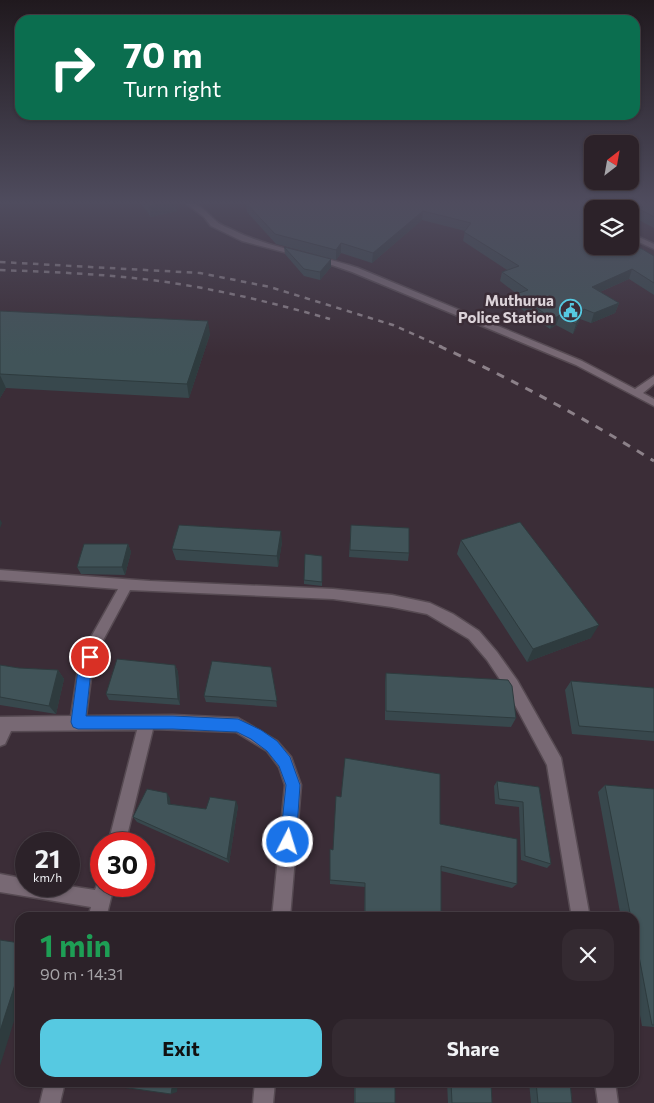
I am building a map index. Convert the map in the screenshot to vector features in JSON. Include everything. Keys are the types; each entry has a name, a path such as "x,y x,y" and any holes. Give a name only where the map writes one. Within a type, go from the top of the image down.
{"street":[{"path":"300,253 355,270 530,342 579,363 654,403"},
{"path":"636,392 654,380"},
{"path":"0,575 127,584 333,594 392,601 430,609 474,635 492,656 512,685 555,763 580,912"},
{"path":"78,722 85,670 95,643 127,584"},
{"path":"0,739 3,724 78,722 238,725 256,735 272,746 285,762 293,785 282,912"},
{"path":"119,832 147,722"},
{"path":"0,883 90,892"},
{"path":"98,912 102,897"},
{"path":"50,1103 54,1087"},
{"path":"263,1103 265,1087"},
{"path":"606,1087 608,1103"}],"building":[{"path":"290,253 309,253 331,259 320,272 304,269"},
{"path":"499,253 639,255 639,253 650,253 654,256 654,283 632,269 592,287 619,303 594,313 584,309 576,324 560,315 553,319 516,294 528,290 502,272 519,266"},
{"path":"0,311 208,321 187,384 0,374"},
{"path":"520,522 599,625 533,649 461,540"},
{"path":"179,525 281,531 277,556 172,549"},
{"path":"351,525 409,528 409,553 350,550"},
{"path":"84,544 128,544 122,567 77,567"},
{"path":"305,554 322,556 322,582 304,580"},
{"path":"117,659 175,665 178,699 106,694"},
{"path":"212,661 271,667 277,701 204,696"},
{"path":"0,665 58,670 49,706 0,697"},
{"path":"386,673 508,680 512,686 516,718 386,711"},
{"path":"571,681 654,688 654,732 579,726"},
{"path":"345,758 440,774 440,824 517,839 517,884 441,866 441,911 448,912 365,912 365,883 330,880 330,849 333,850 336,796 341,797"},
{"path":"497,781 539,787 551,864 525,856 523,802 499,799"},
{"path":"605,785 654,789 654,1025 652,1025 639,956 639,912 630,912"},
{"path":"147,789 167,793 168,804 206,809 210,797 236,801 227,859 133,817"},
{"path":"0,940 15,942 15,984 0,1031"},
{"path":"121,1087 172,1087 171,1094"},
{"path":"355,1087 395,1087 395,1103 355,1103"},
{"path":"451,1087 491,1087 492,1103 452,1103"},
{"path":"536,1087 570,1087 572,1103 538,1103"}],"railway":[{"path":"0,262 200,273 270,287 393,325 442,347"},
{"path":"0,270 99,275 159,281 245,297 330,319"},
{"path":"439,346 548,400 654,461"}],"place":[{"name":"Muthurua Police Station","path":"570,310"}],"route":[{"path":"90,657 85,670 78,722 173,722 238,725 272,746 285,762 293,785 288,842"}]}
